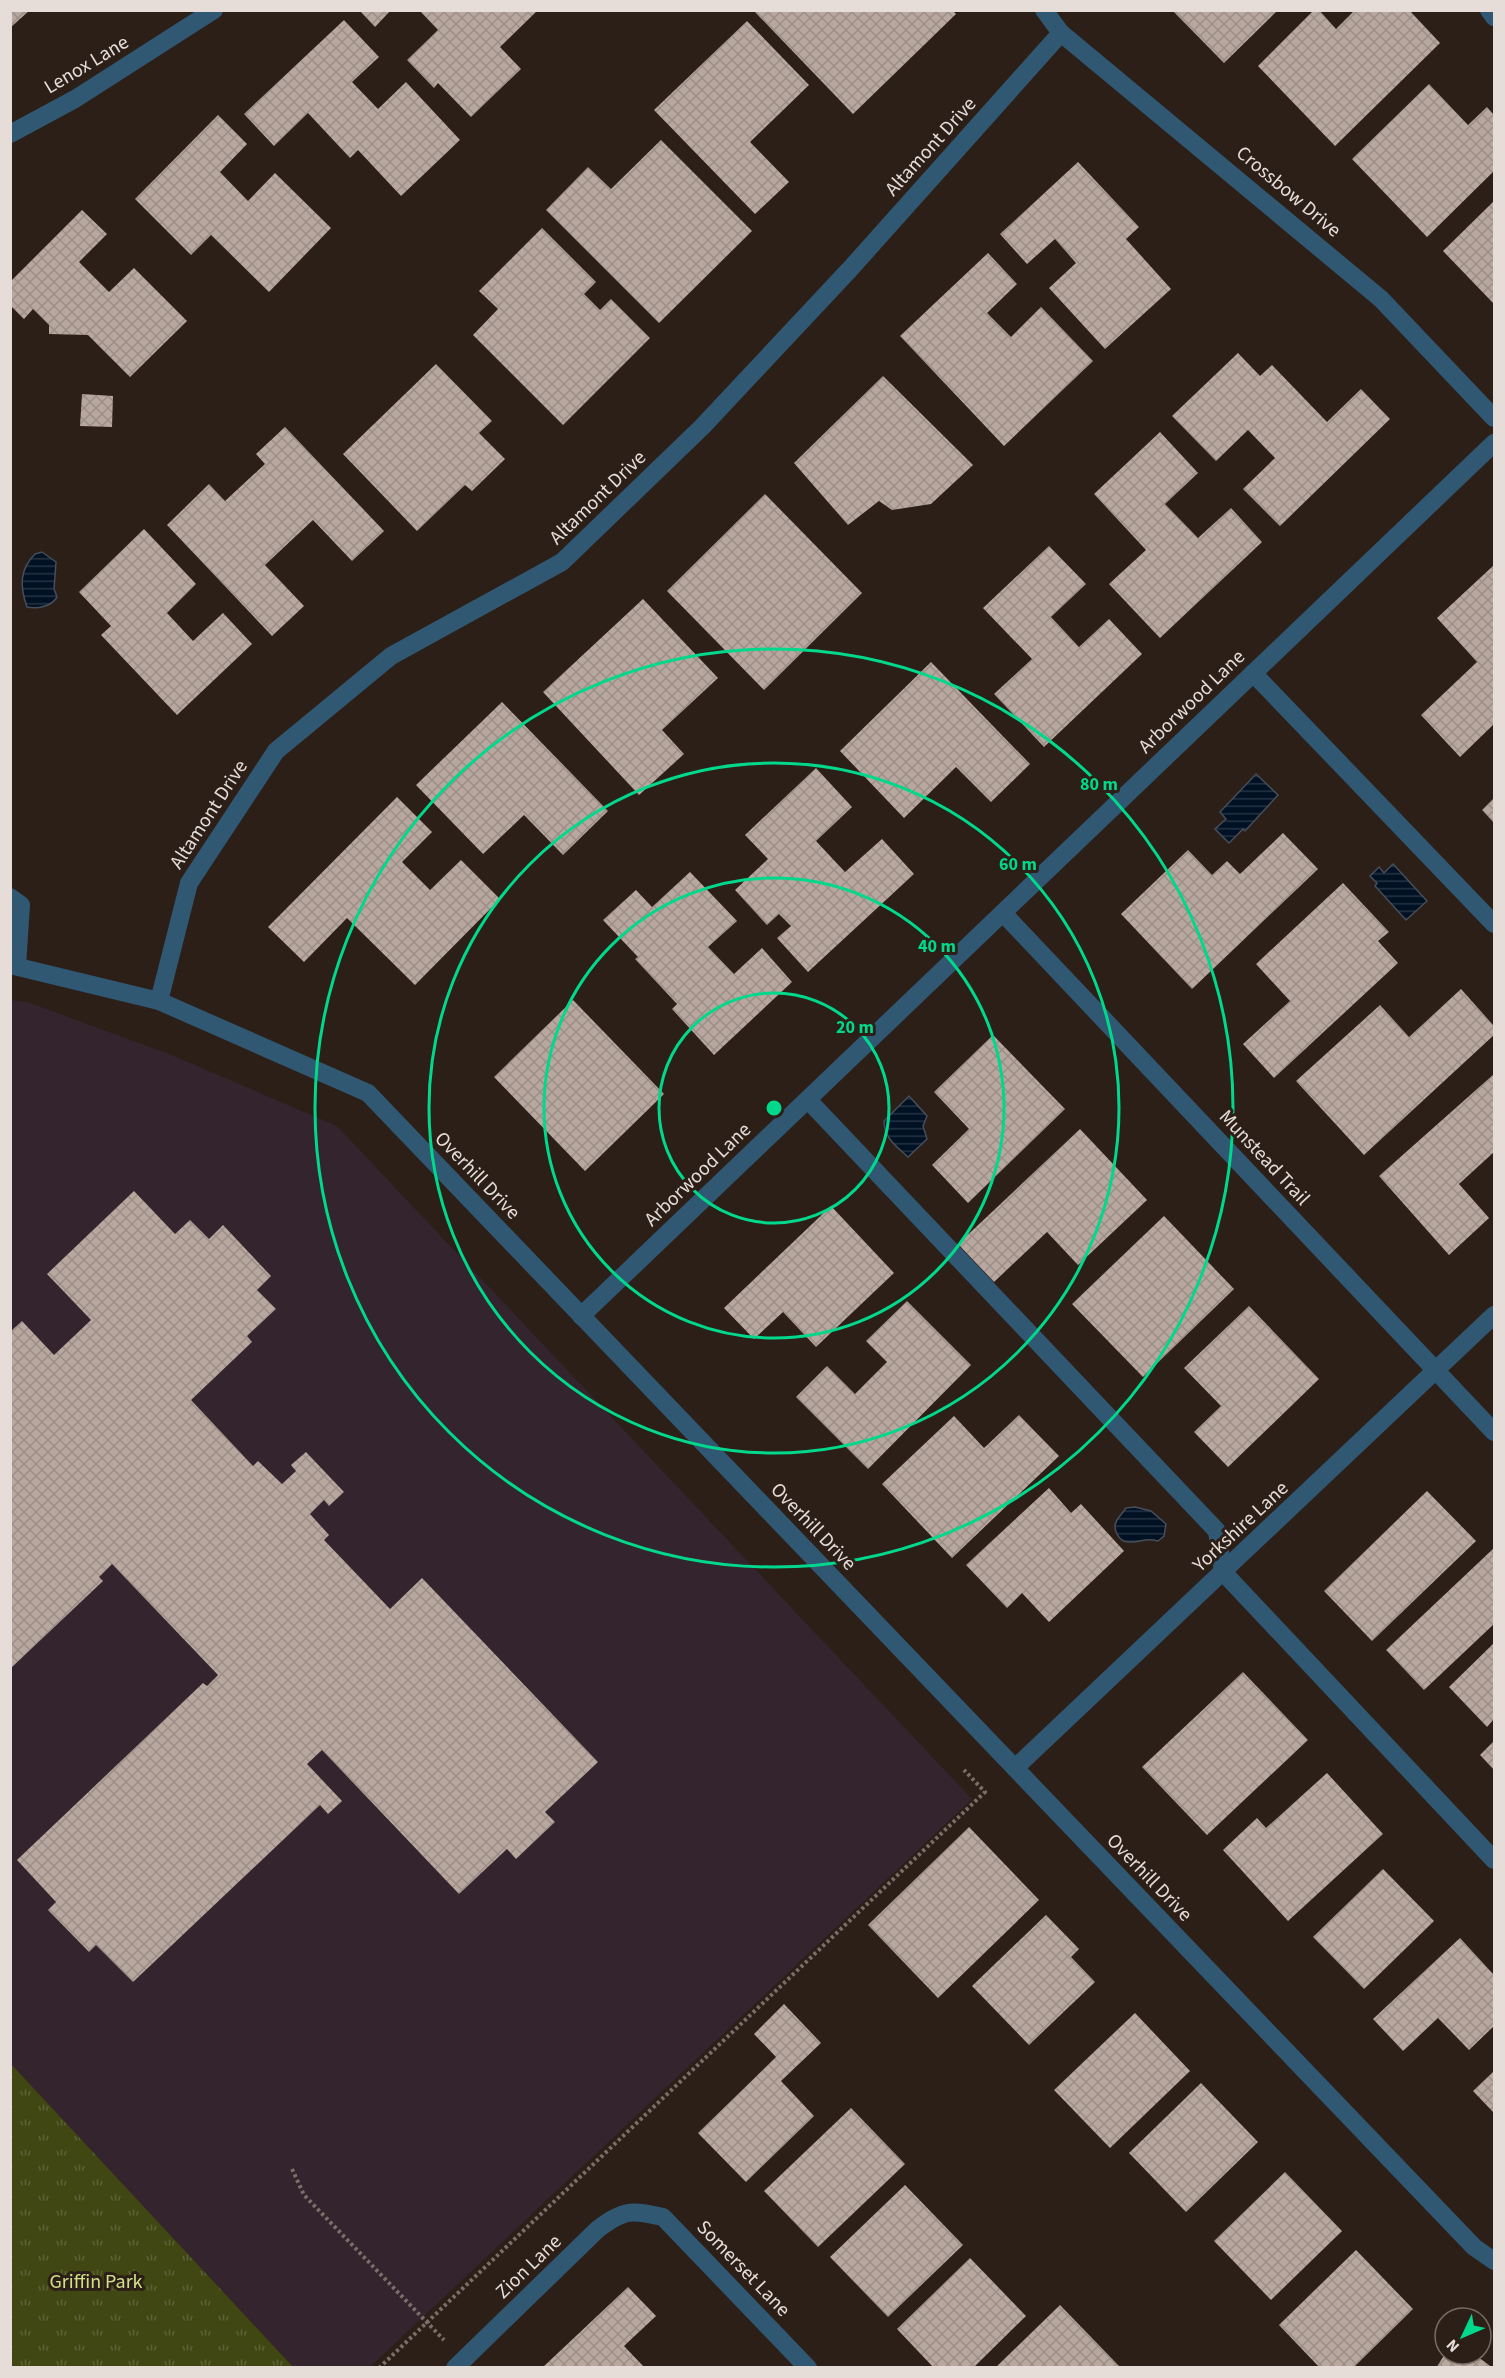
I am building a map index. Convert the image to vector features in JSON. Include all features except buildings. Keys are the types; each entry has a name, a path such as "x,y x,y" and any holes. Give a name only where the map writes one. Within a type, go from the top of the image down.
{"street":[{"name":"Lenox Lane","path":"10,134 75,99 214,10"},
{"name":"Crossbow Drive","path":"1044,10 1062,33 1381,299 1494,418"},
{"path":"1488,10 1494,17"},
{"name":"Altamont Drive","path":"159,1001 189,884 276,751 391,656 562,562 702,427 851,268 1062,33"},
{"name":"Arborwood Lane","path":"581,1316 1494,442"},
{"path":"1253,673 1494,924"},
{"path":"10,897 21,905 14,966"},
{"name":"Munstead Trail","path":"1003,913 1494,1432"},
{"name":"Overhill Drive","path":"14,966 159,1001 368,1094 1474,2247 1494,2261"},
{"path":"808,1100 1217,1531 1223,1572 1494,1860"},
{"name":"Yorkshire Lane","path":"1015,1768 1494,1315"},
{"name":"Zion Lane","path":"459,2364 598,2229 618,2214 639,2212"},
{"name":"Somerset Lane","path":"639,2212 663,2217 808,2367"}],"path":[{"path":"379,2367 984,1792 964,1770"},
{"path":"292,2169 304,2195 426,2322 459,2364"}],"shaded area":[{"path":"11,1000 27,1002 169,1054 337,1126 972,1799 370,2367 293,2367 11,2064"}],"green space":[{"name":"Griffin Park","path":"11,2064 293,2367 11,2367"}],"water":[{"path":"42,552 56,562 54,589 57,597 44,606 27,607 22,579 30,560 35,554"},
{"path":"1256,774 1278,795 1245,831 1243,829 1229,843 1215,829 1226,819 1220,812"},
{"path":"1393,864 1427,901 1406,920 1375,886 1377,883 1370,876 1379,867 1384,873"},
{"path":"909,1096 927,1116 923,1126 927,1139 908,1157 889,1137 884,1121"},
{"path":"1135,1507 1151,1511 1166,1524 1164,1536 1158,1541 1129,1542 1119,1537 1115,1527 1117,1520 1126,1508"}]}
